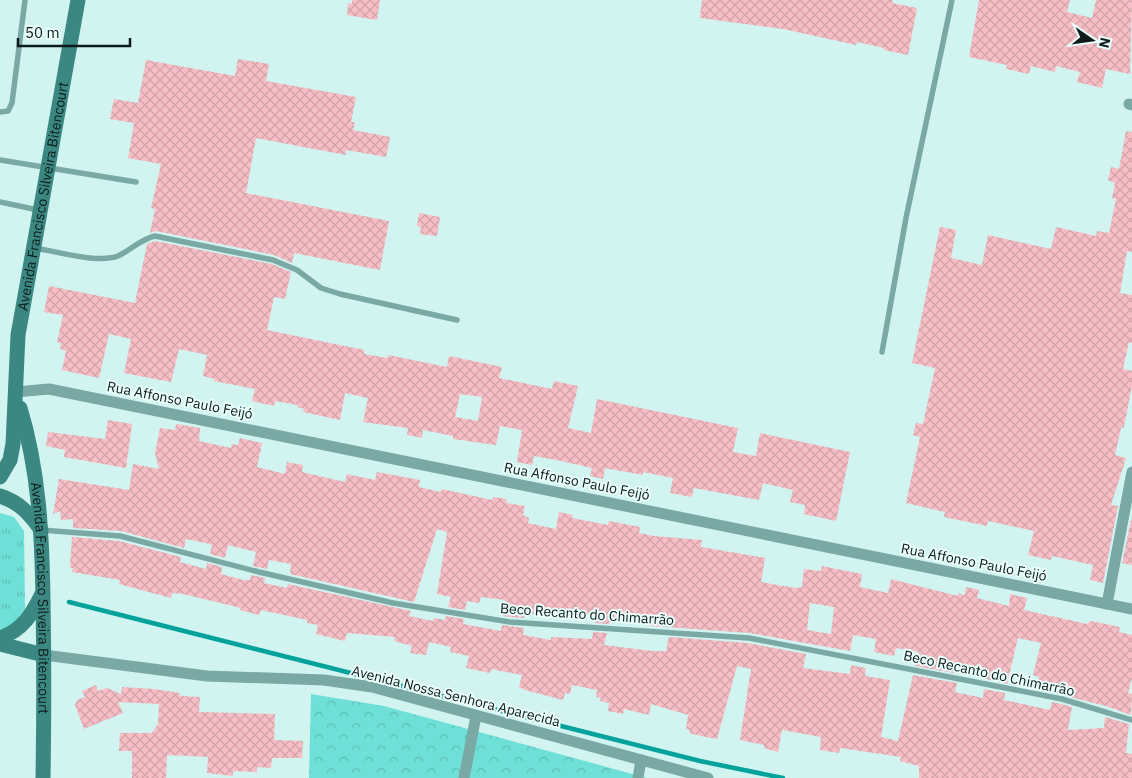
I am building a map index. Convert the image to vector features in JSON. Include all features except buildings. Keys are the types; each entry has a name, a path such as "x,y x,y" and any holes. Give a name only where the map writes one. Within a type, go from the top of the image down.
{"main road":[{"name":"Avenida Francisco Silveira Bitencourt","path":"0,477 10,460 15,427 18,335 78,0"},
{"name":"Avenida Francisco Silveira Bitencourt","path":"15,392 27,430 38,491 41,530 44,655 43,778"},
{"path":"0,496 18,504 30,515 41,530"},
{"path":"0,638 21,627 32,614 43,593"},
{"path":"0,644 44,655"}],"street":[{"name":"Rua Affonso Paulo Feijó","path":"15,392 49,389 1132,608"},
{"path":"1107,604 1132,472"},
{"name":"Avenida Nossa Senhora Aparecida","path":"44,655 208,676 324,680 372,688 708,778"},
{"path":"464,778 476,716"},
{"path":"638,778 641,760"}],"lane":[{"path":"0,112 8,111 12,103 24,0"},
{"path":"882,352 906,218 952,0"},
{"path":"0,160 136,182"},
{"path":"0,202 40,210"},
{"path":"34,248 104,259 118,256 147,237 155,236 273,260 297,270 321,288 457,320"},
{"name":"Beco Recanto do Chimarrão","path":"41,530 120,536 259,572 392,603 510,622 749,638 1062,699 1132,720"}],"green space":[{"path":"0,513 14,517 24,531 25,609 14,626 0,630"},
{"path":"311,694 384,706 647,778 309,778"}],"waterway":[{"path":"69,602 700,761 783,778"}]}
